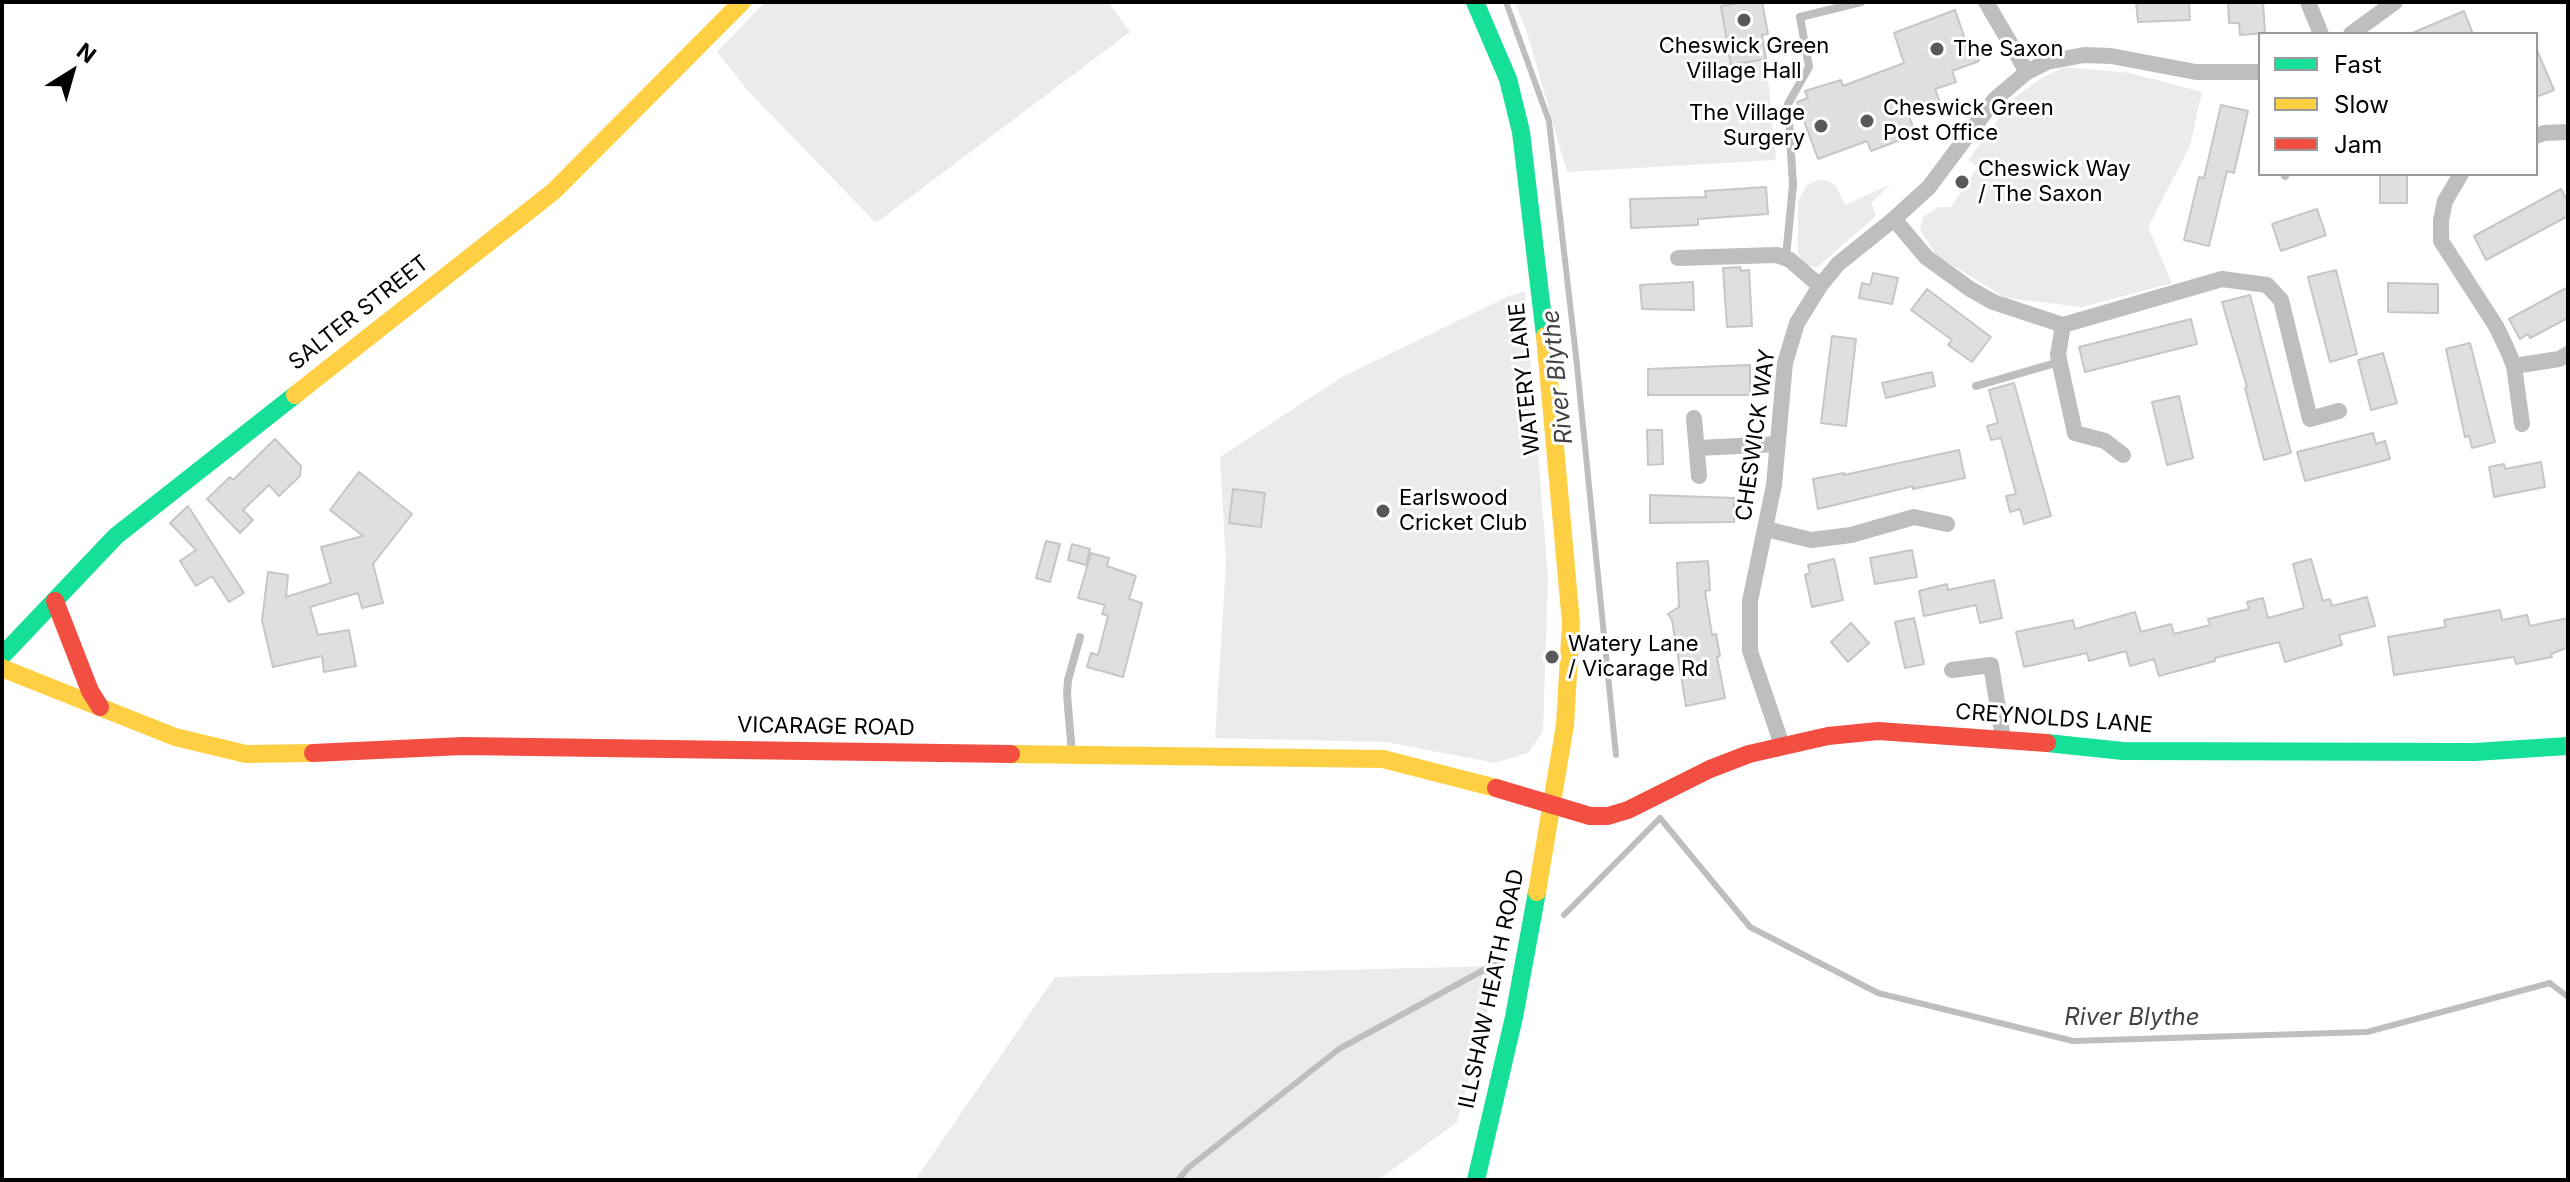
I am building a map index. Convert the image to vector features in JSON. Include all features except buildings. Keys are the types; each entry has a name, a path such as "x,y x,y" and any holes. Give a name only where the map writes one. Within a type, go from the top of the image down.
{"street":[{"name":"SALTER STREET","path":"2,656 116,536 554,191 742,2"},
{"name":"WATERY LANE","path":"1475,2 1508,79 1521,132 1552,400 1571,623 1565,725 1553,806"},
{"path":"1986,2 2027,72"},
{"path":"2308,2 2320,32"},
{"path":"2354,32 2395,2"},
{"name":"CHESWICK WAY","path":"1782,745 1750,651 1750,601 1766,529 1785,363 1791,339 1806,306 1820,286 1838,264 1894,219 1942,171 1995,99 2027,72 2047,62 2084,55 2111,56 2196,72 2258,72"},
{"path":"2538,135 2568,132"},
{"path":"2460,176 2445,201 2441,241 2496,326 2514,366 2522,424"},
{"path":"1894,219 1926,257 1970,289 1993,302 2063,325 2222,279 2267,285 2281,300 2310,419 2339,411"},
{"path":"1678,258 1777,255 1786,258 1820,286"},
{"path":"2063,325 2058,355 2075,433 2105,441 2123,455"},
{"path":"2514,366 2535,365 2568,354"},
{"path":"1694,418 1699,476"},
{"path":"1698,448 1778,444"},
{"path":"1766,529 1811,540 1851,535 1914,517 1947,524"},
{"path":"55,601 90,691 100,707"},
{"path":"1952,670 1991,665 2003,738"},
{"name":"VICARAGE ROAD","path":"2,668 175,737 246,754 463,746 1383,759 1443,773 1553,806"},
{"name":"CREYNOLDS LANE","path":"1553,806 1590,816 1608,816 1641,804 1710,769 1782,745 1878,731 2003,738 2123,751 2475,752 2568,746"},
{"name":"ILLSHAW HEATH ROAD","path":"1476,1180 1514,1017 1553,806"}],"lane":[{"path":"1786,258 1793,185 1788,104 1809,67 1800,17 1861,2"},
{"path":"1976,386 2059,362"},
{"path":"1072,754 1067,694 1080,637"}],"shaded area":[{"path":"765,2 1108,2 1130,32 876,223 749,92 717,52"},
{"path":"1514,2 1747,2 1732,65 1766,59 1776,160 1567,172 1527,32"},
{"path":"2065,67 2130,73 2202,92 2190,146 2148,227 2172,283 2082,307 2006,298 1937,256 1920,230 1923,217 1938,207 1951,207 1978,167 1968,160 2015,97 2042,78"},
{"path":"1818,180 1836,186 1845,205 1891,184 1871,203 1876,216 1816,268 1805,264 1798,253 1798,201 1807,185"},
{"name":"Earlswood Cricket Club","path":"1525,291 1548,577 1543,731 1528,753 1495,763 1386,742 1215,738 1226,564 1220,457 1342,377"},
{"path":"1499,966 1457,1122 1378,1180 915,1180 1055,977"}],"waterway":[{"name":"River Blythe","path":"1506,2 1549,121 1616,755"},
{"name":"River Blythe","path":"1564,915 1660,818 1750,927 1878,993 2073,1041 2367,1032 2550,983 2568,997"},
{"path":"1178,1180 1188,1168 1339,1049 1500,961"}],"traffic: fast":[{"path":"1475,2 1508,79 1521,132 1545,336"},
{"path":"2,656 116,536 295,395"},
{"path":"2047,743 2123,751 2475,752 2568,746"},
{"path":"1476,1180 1514,1017 1537,892"}],"traffic: slow":[{"path":"295,395 554,191 742,2"},
{"path":"1537,892 1565,725 1571,623 1545,336"},
{"path":"2,668 175,737 246,754 313,753"},
{"path":"1011,754 1383,759 1496,788"}],"traffic: jam":[{"path":"55,601 90,691 100,707"},
{"path":"1496,788 1590,816 1608,816 1628,810 1710,769 1749,754 1828,736 1878,731 2047,743"},
{"path":"313,753 463,746 1011,754"}],"place":[{"name":"Cheswick Green Village Hall","path":"1744,20"},
{"name":"The Saxon","path":"1937,49"},
{"name":"Cheswick Green Post Office","path":"1867,121"},
{"name":"The Village Surgery","path":"1821,126"},
{"name":"Cheswick Way / The Saxon","path":"1962,182"},
{"name":"Earlswood Cricket Club","path":"1383,511"},
{"name":"Watery Lane / Vicarage Rd","path":"1552,657"}]}
